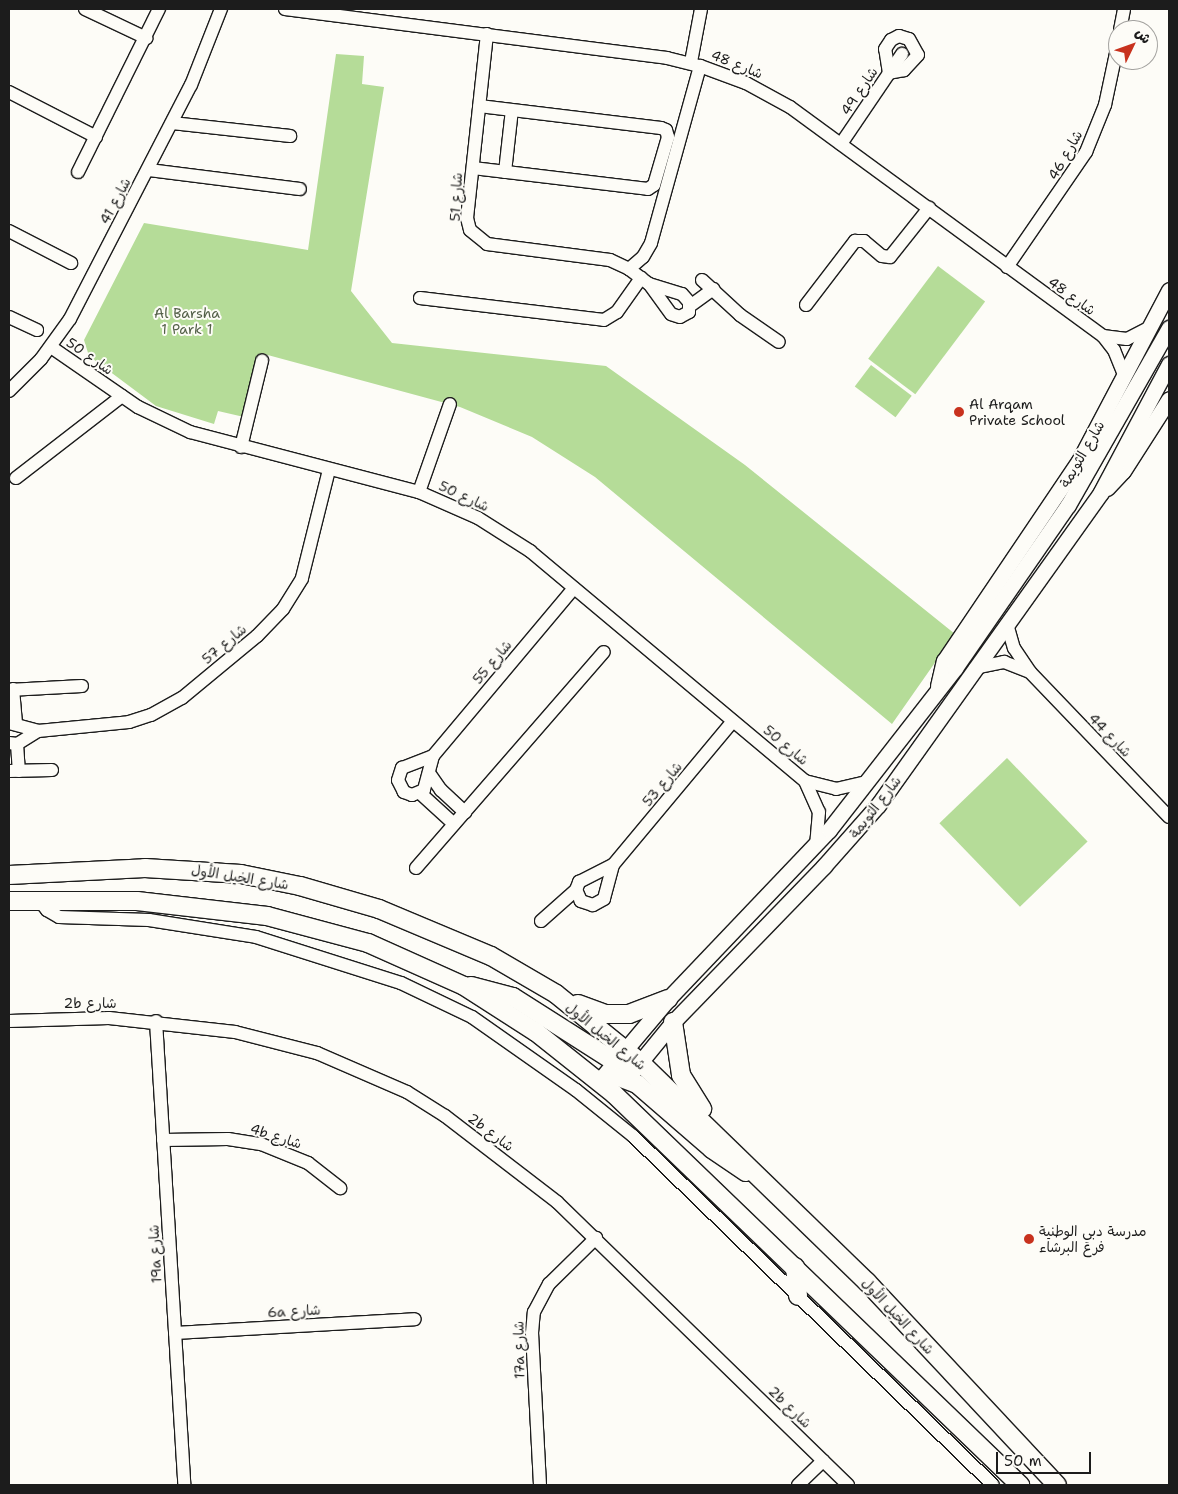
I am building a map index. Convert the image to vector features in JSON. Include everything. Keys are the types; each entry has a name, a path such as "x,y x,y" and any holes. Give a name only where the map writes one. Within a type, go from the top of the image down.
{"main road":[{"name":"شارع الخيل الأول","path":"9,875 159,868 215,870 262,878 340,897 418,923 491,956 556,994 620,1055"},
{"path":"9,901 137,901 267,916 368,943 464,986 530,1028 614,1094 1020,1485"},
{"path":"464,986 489,988 513,997 620,1055 629,1066 640,1062"},
{"path":"556,994 596,1012 616,1014 642,1011 668,999"},
{"path":"673,1022 685,1084 736,1153"},
{"name":"شارع الخيل الأول","path":"640,1062 767,1181 867,1282 1057,1485"},
{"path":"599,1081 612,1077 626,1079 643,1088 724,1159 767,1181"},
{"path":"795,1267 798,1296"}],"street":[{"path":"85,9 146,38"},
{"path":"78,172 146,38 158,9"},
{"name":"شارع 41","path":"9,391 51,347 70,319 149,170 201,65 221,9"},
{"name":"شارع 48","path":"285,9 487,34 696,64 775,98 841,144 1103,336 1114,350 1124,375"},
{"path":"629,269 643,257 651,244 696,64 701,9"},
{"name":"شارع 51","path":"487,34 467,218 470,230 477,239 487,244 600,258 629,269 645,281"},
{"name":"شارع 49","path":"841,144 902,54"},
{"name":"شارع 46","path":"1007,267 1086,152 1105,104 1112,70"},
{"path":"9,92 96,137"},
{"path":"473,168 648,190 654,185 668,137 666,130 661,128 479,106"},
{"path":"505,172 512,110"},
{"path":"172,123 290,136"},
{"path":"149,170 300,189"},
{"path":"806,304 855,241 864,241 882,256 890,257 928,208"},
{"path":"9,231 71,263"},
{"path":"702,280 740,315 779,342"},
{"path":"420,298 604,320 617,312 645,281"},
{"path":"645,281 674,316 683,316 690,306 713,289"},
{"path":"645,281 682,294 690,306"},
{"name":"شارع الثويمة","path":"938,687 944,661 1064,485 1169,290"},
{"path":"9,317 37,330"},
{"name":"شارع 48","path":"1103,336 1127,339 1149,328"},
{"name":"شارع الثويمة","path":"599,1081 668,999 815,846 867,782 1051,531 1149,367 1169,328"},
{"name":"شارع 50","path":"51,347 122,396 173,425 241,447 419,492 496,528 574,588 805,781 819,812 815,846"},
{"path":"241,447 262,361"},
{"name":"شارع الثويمة","path":"614,1094 673,1022 861,826 1101,492 1166,370"},
{"path":"16,478 122,396"},
{"name":"شارع الثويمة","path":"1101,492 1123,471 1169,398"},
{"path":"419,492 450,404"},
{"name":"شارع 57","path":"38,730 128,722 151,715 182,698 257,636 283,609 302,578 330,470"},
{"name":"شارع 55","path":"433,756 574,588"},
{"name":"شارع 44","path":"1007,624 1014,648 1030,672 1169,817"},
{"path":"416,868 604,652"},
{"name":"شارع 44","path":"974,668 1004,662 1030,672"},
{"path":"38,730 12,723 11,690 82,686"},
{"name":"شارع 53","path":"613,866 734,721"},
{"path":"38,730 13,744 14,771 52,770"},
{"path":"420,793 427,787 433,756"},
{"path":"433,756 405,765 398,776 404,792 420,793 454,824"},
{"path":"429,773 441,790 465,812"},
{"name":"شارع 50","path":"805,781 836,789 867,782"},
{"path":"576,890 585,903 601,902 608,891 613,866"},
{"path":"541,921 576,890 582,879 613,866"},
{"path":"39,900 47,910 59,917 149,920 256,937 377,974 449,1004 472,1017 614,1120 993,1485"},
{"name":"2b شارع","path":"9,1021 87,1017 156,1021 271,1040 317,1053 386,1081 426,1103 532,1182 596,1238 848,1485"},
{"name":"19a شارع","path":"156,1021 184,1485"},
{"name":"4b شارع","path":"164,1140 228,1139 261,1144 308,1163 340,1188"},
{"name":"17a شارع","path":"540,1485 532,1334 534,1312 549,1284 596,1238"},
{"name":"6a شارع","path":"175,1333 415,1319"},
{"path":"798,1485 822,1461"}],"green space":[{"name":"Al Barsha 1 Park 1","path":"336,54 364,56 362,84 384,87 351,291 392,343 606,366 745,465 955,634 892,724 595,477 532,437 460,407 264,354 244,417 218,411 214,424 156,406 89,356 84,340 144,223 308,250"},
{"path":"938,266 985,302 915,394 868,359"},
{"path":"871,365 912,396 895,417 855,387"},
{"path":"1007,758 1088,841 1020,907 939,823"}],"place":[{"name":"Al Arqam Private School","path":"959,412"},
{"name":"مدرسة دبي الوطنية فرع البرشاء","path":"1029,1239"}]}
